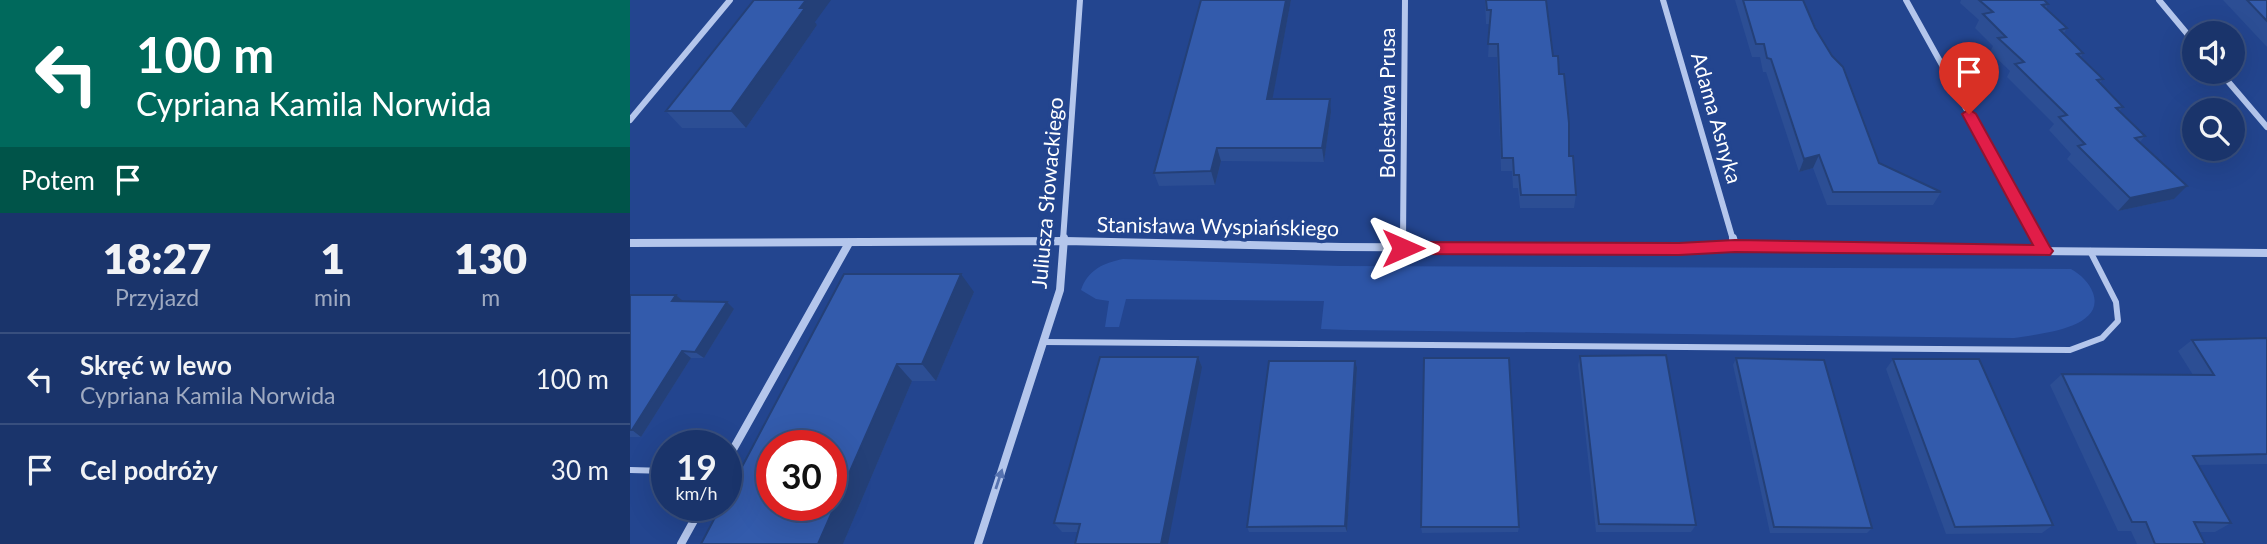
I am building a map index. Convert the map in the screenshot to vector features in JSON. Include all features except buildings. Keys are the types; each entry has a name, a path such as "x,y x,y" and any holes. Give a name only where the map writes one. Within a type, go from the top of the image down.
{"street":[{"path":"630,120 730,0"},
{"name":"Juliusza Słowackiego","path":"978,544 1060,290 1080,0"},
{"name":"Bolesława Prusa","path":"1403,248 1405,0"},
{"name":"Adama Asnyka","path":"1662,0 1735,246"},
{"path":"1906,0 2045,251"},
{"path":"2159,0 2182,28"},
{"path":"2230,84 2267,127"},
{"name":"Stanisława Wyspiańskiego","path":"630,243 1065,241 1403,248 1679,249 1735,246 2267,253"},
{"path":"742,434 849,243"},
{"path":"681,544 694,521"}],"lane":[{"path":"1043,342 2070,350 2102,338 2118,321 2116,302 2090,251"},
{"path":"630,470 651,471"}],"shaded area":[{"path":"1123,259 1340,266 2071,269 2089,285 2094,305 2089,315 2067,328 2014,338 1321,329 1324,301 1126,299 1119,327 1105,327 1109,301 1096,299 1081,290 1097,268"}],"route":[{"path":"1403,248 1679,249 1735,246 2045,251 1969,114"}]}
